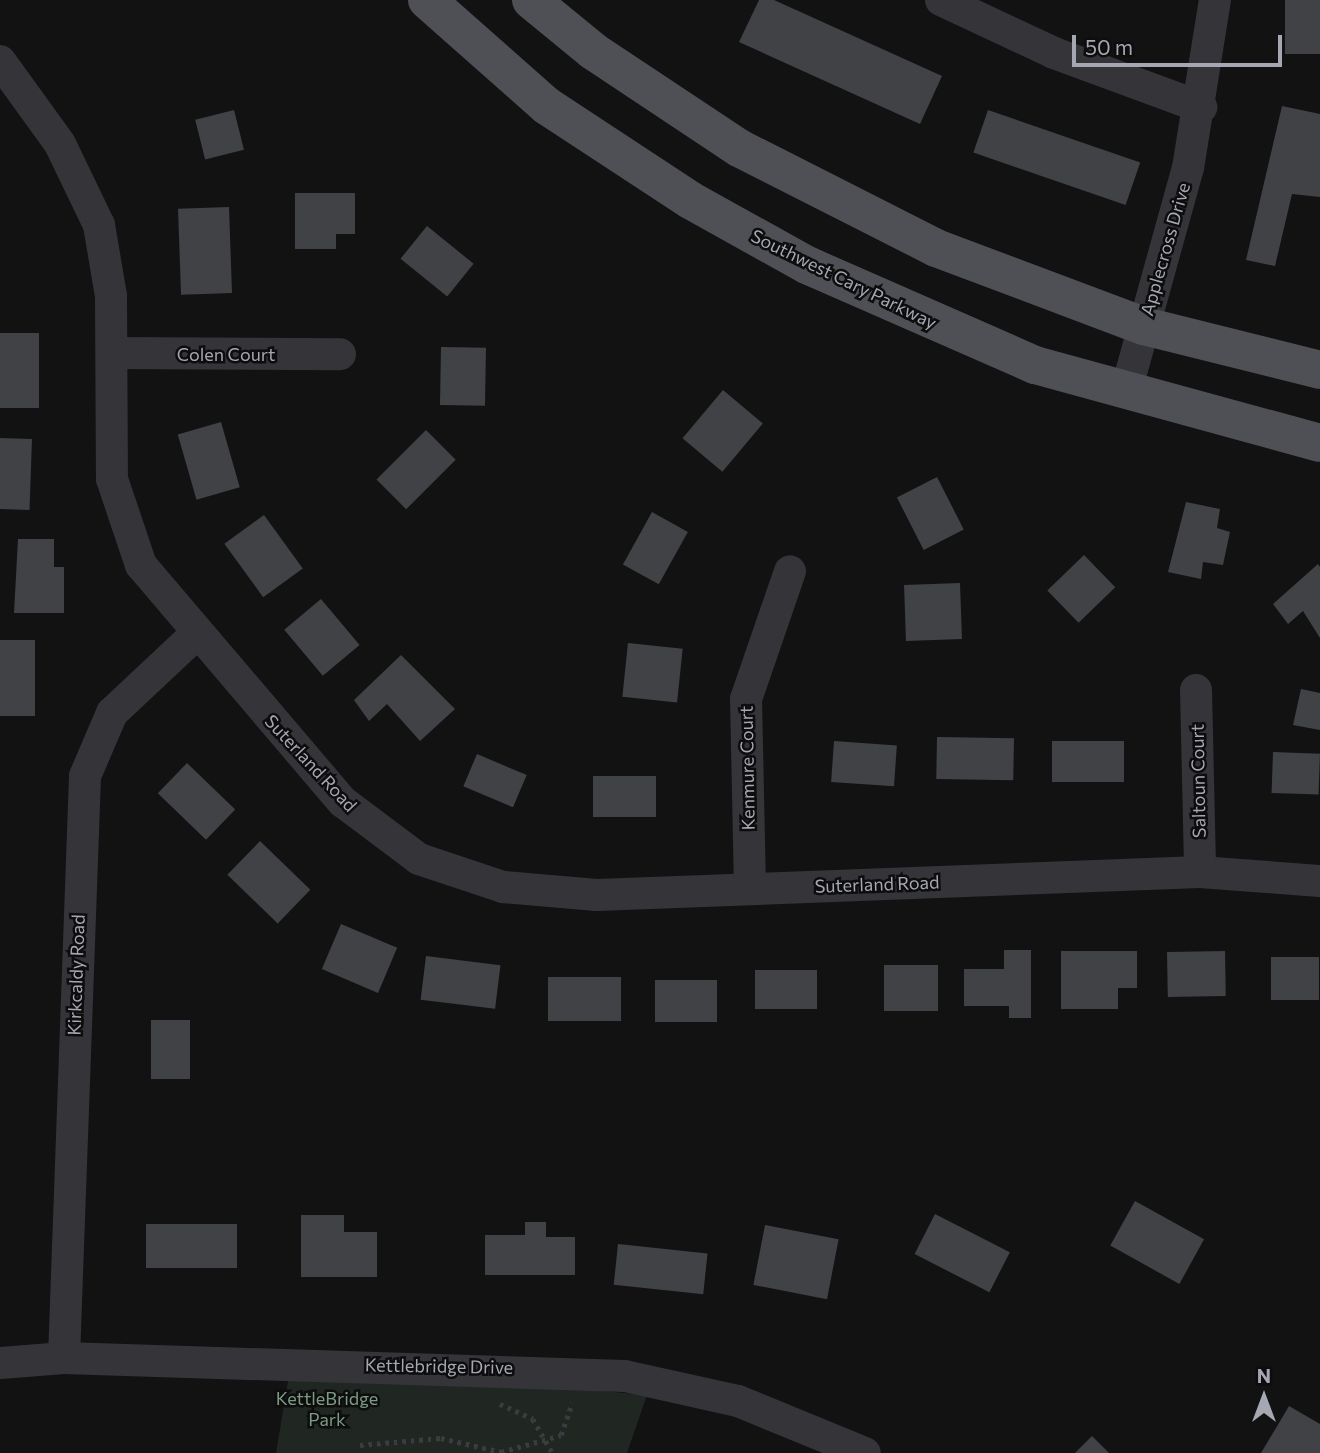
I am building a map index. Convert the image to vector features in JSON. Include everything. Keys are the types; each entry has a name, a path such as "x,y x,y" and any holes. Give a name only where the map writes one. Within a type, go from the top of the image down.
{"main road":[{"name":"Southwest Cary Parkway","path":"427,0 547,106 690,200 931,323 1035,365 1320,443"},
{"path":"531,0 593,51 813,189 936,248 1144,326 1320,370"}],"street":[{"path":"941,0 1055,53 1201,107"},
{"name":"Applecross Drive","path":"1126,391 1201,107 1214,0"},
{"name":"Suterland Road","path":"0,61 91,201 108,272 112,353 109,439 121,520 141,565 195,635 343,802 419,859 503,887 546,892 750,889 1200,872 1320,881"},
{"name":"Colen Court","path":"112,353 340,354"},
{"name":"Kenmure Court","path":"750,889 746,699 790,571"},
{"name":"Kirkcaldy Road","path":"64,1358 85,776 112,713 195,635"},
{"name":"Saltoun Court","path":"1196,690 1200,872"},
{"name":"Kettlebridge Drive","path":"0,1363 64,1358 576,1371 738,1401 864,1453"}],"path":[{"path":"360,1445 441,1438 501,1452 542,1437 561,1435 570,1418 576,1371"},
{"path":"493,1401 533,1419 553,1453"}],"green space":[{"name":"KettleBridge Park","path":"291,1363 647,1395 627,1453 276,1453"}],"building":[{"path":"759,0 774,0 942,76 920,124 739,42"},
{"path":"1285,0 1320,0 1320,54 1285,54"},
{"path":"1282,106 1320,114 1320,197 1292,194 1275,266 1246,260"},
{"path":"234,110 244,150 205,159 195,120"},
{"path":"988,110 1140,162 1126,205 973,153"},
{"path":"295,193 355,193 355,234 336,234 336,249 295,249"},
{"path":"229,207 232,293 181,295 178,209"},
{"path":"427,226 474,264 447,296 401,259"},
{"path":"0,333 39,333 39,408 0,408"},
{"path":"441,347 486,348 485,406 440,405"},
{"path":"723,390 763,423 722,472 683,438"},
{"path":"221,422 240,487 196,500 178,434"},
{"path":"426,430 456,460 406,509 377,479"},
{"path":"0,438 32,439 30,510 0,509"},
{"path":"937,477 964,530 924,550 897,497"},
{"path":"1186,502 1220,509 1217,528 1230,532 1223,565 1203,562 1201,579 1168,572"},
{"path":"652,512 688,532 659,584 623,564"},
{"path":"264,515 303,568 263,597 224,544"},
{"path":"18,539 54,539 54,567 64,567 64,613 14,613"},
{"path":"1084,555 1115,587 1079,623 1047,590"},
{"path":"1318,564 1320,638 1303,611 1288,624 1273,604"},
{"path":"960,583 962,639 906,641 904,585"},
{"path":"321,599 360,645 323,676 284,630"},
{"path":"0,640 35,640 35,716 0,716"},
{"path":"628,643 683,649 677,702 622,697"},
{"path":"401,655 455,709 420,741 387,704 369,721 354,700"},
{"path":"1301,689 1320,693 1320,730 1293,725"},
{"path":"937,737 1014,738 1013,780 936,779"},
{"path":"834,741 897,745 894,786 831,782"},
{"path":"1052,741 1124,741 1124,782 1052,782"},
{"path":"1273,752 1320,754 1319,795 1272,793"},
{"path":"477,754 527,775 513,807 463,786"},
{"path":"187,763 235,810 206,840 158,793"},
{"path":"593,776 656,776 656,817 593,817"},
{"path":"260,841 310,890 278,923 227,875"},
{"path":"341,924 397,948 378,993 322,969"},
{"path":"1004,950 1031,950 1031,1018 1009,1018 1009,1006 964,1006 964,969 1004,969"},
{"path":"1061,951 1137,951 1137,988 1118,988 1118,1009 1061,1009"},
{"path":"1225,951 1226,996 1168,997 1167,952"},
{"path":"426,956 500,965 495,1009 421,1000"},
{"path":"1271,957 1319,957 1319,1000 1271,1000"},
{"path":"884,965 938,965 938,1011 884,1011"},
{"path":"755,970 817,970 817,1009 755,1009"},
{"path":"548,977 621,977 621,1021 548,1021"},
{"path":"655,980 717,980 717,1022 655,1022"},
{"path":"151,1020 190,1020 190,1079 151,1079"},
{"path":"1135,1201 1204,1239 1179,1284 1110,1246"},
{"path":"935,1214 1010,1252 989,1292 915,1254"},
{"path":"301,1215 344,1215 344,1232 377,1232 377,1277 301,1277"},
{"path":"525,1222 546,1222 546,1237 575,1237 575,1275 485,1275 485,1235 525,1235"},
{"path":"146,1224 237,1224 237,1268 146,1268"},
{"path":"765,1225 839,1239 827,1299 753,1285"},
{"path":"618,1244 708,1253 703,1294 614,1285"},
{"path":"1289,1406 1320,1424 1320,1453 1261,1453"},
{"path":"1092,1436 1109,1453 1075,1453"}]}
